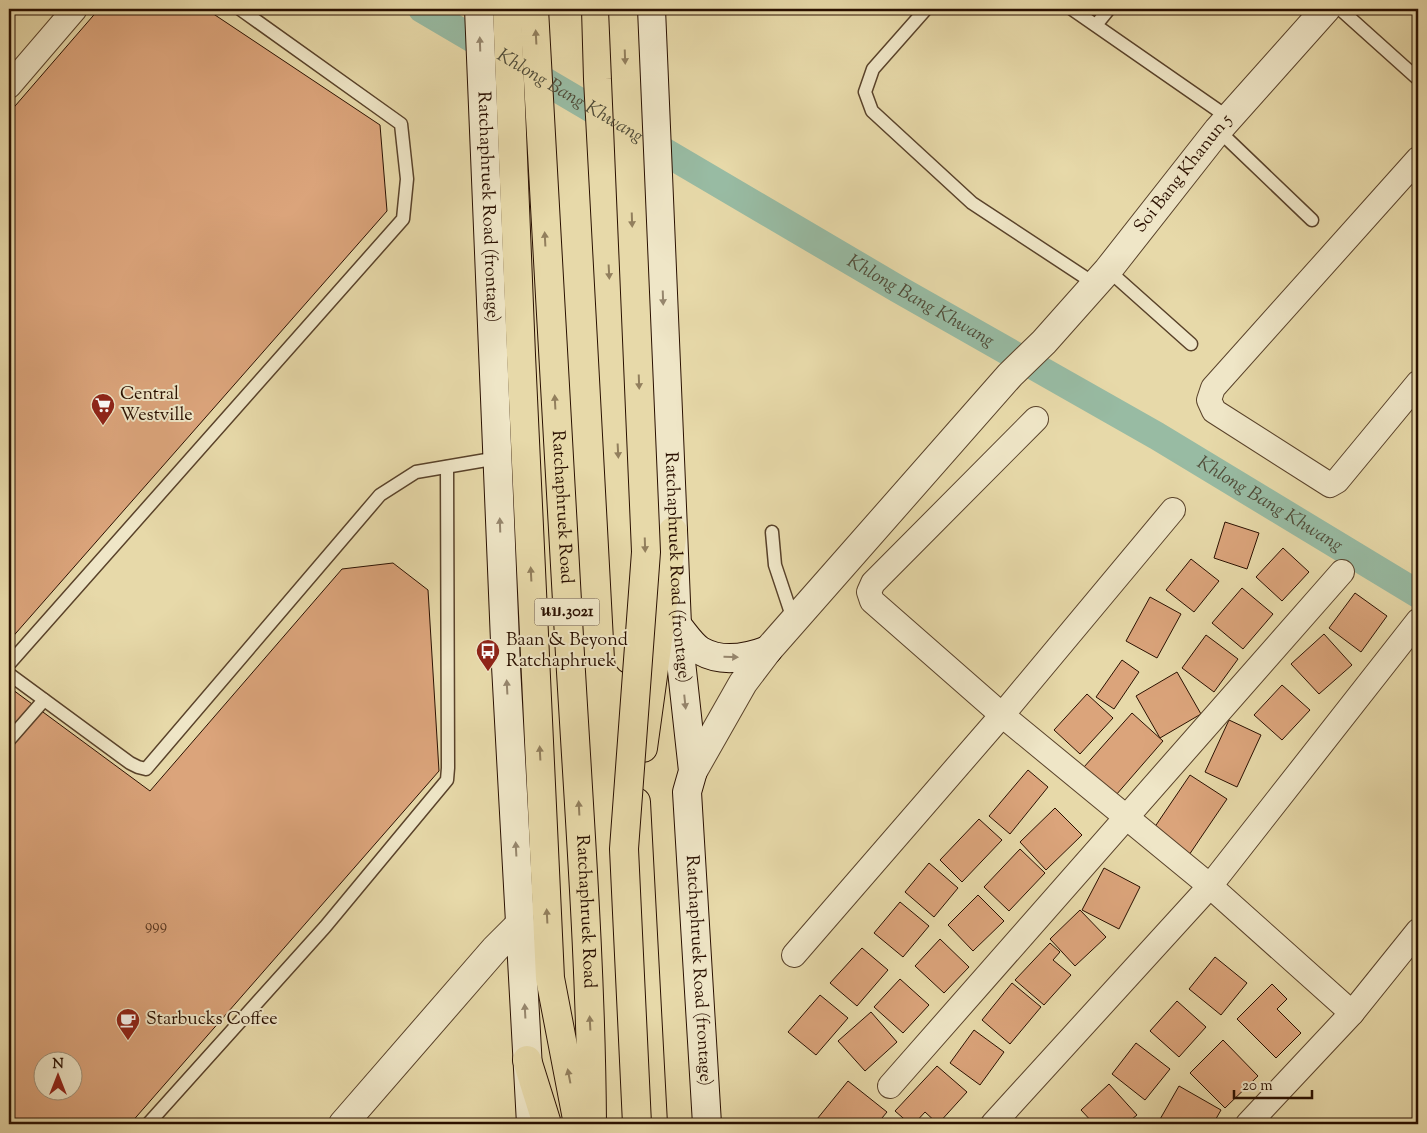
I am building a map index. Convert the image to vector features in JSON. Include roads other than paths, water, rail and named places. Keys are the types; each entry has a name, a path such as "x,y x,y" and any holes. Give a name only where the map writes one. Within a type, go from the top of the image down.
{"main road":[{"name":"Ratchaphruek Road (frontage)","path":"479,9 506,666 531,1124"},
{"path":"507,9 550,978 578,1124"},
{"name":"Ratchaphruek Road","path":"534,9 549,305 583,868 592,1044 592,1124"},
{"name":"นบ.3021","path":"596,9 598,80 653,1124"},
{"path":"622,9 646,552 624,849 637,1124"},
{"name":"Ratchaphruek Road (frontage)","path":"651,9 677,625 693,771 687,792 707,1124"},
{"name":"Soi Bang Khanun 5","path":"693,771 743,683 768,650 1010,375 1044,342 1101,277 1224,124 1326,9"},
{"path":"636,795 673,531"},
{"path":"677,625 699,650 714,656 730,658 749,657 768,650"},
{"path":"343,1124 495,949 520,924"},
{"path":"527,1060 547,1124"}],"street":[{"path":"9,86 75,9"},
{"path":"1418,159 1213,388 1209,400 1214,411 1330,485 1338,481 1418,383"},
{"path":"1036,419 873,583 869,592 872,601 1002,715 1210,886 1352,1013"},
{"path":"794,955 1002,715 1173,510"},
{"path":"890,1086 1342,572"},
{"path":"993,1124 1210,886 1418,621"},
{"path":"1248,1124 1352,1013 1418,931"}],"lane":[{"path":"9,664 403,219 407,179 401,124 240,9"},
{"path":"926,9 873,69 865,92 872,111 972,203 1101,277 1191,344"},
{"path":"1072,9 1096,25 1224,124 1312,220"},
{"path":"1096,25 1108,9"},
{"path":"1340,9 1418,79"},
{"path":"9,674 130,763 146,769 380,495 416,472 498,458"},
{"path":"148,1124 326,927 447,780 447,467"},
{"path":"772,532 775,566 794,622"},
{"path":"9,740 44,700"}],"waterway":[{"name":"Khlong Bang Khwang","path":"422,9 898,289 1157,436 1418,594"}],"place":[{"name":"Central Westville","path":"103,426"},
{"name":"Baan & Beyond Ratchaphruek","path":"488,672"},
{"name":"Starbucks Coffee","path":"128,1041"}]}
